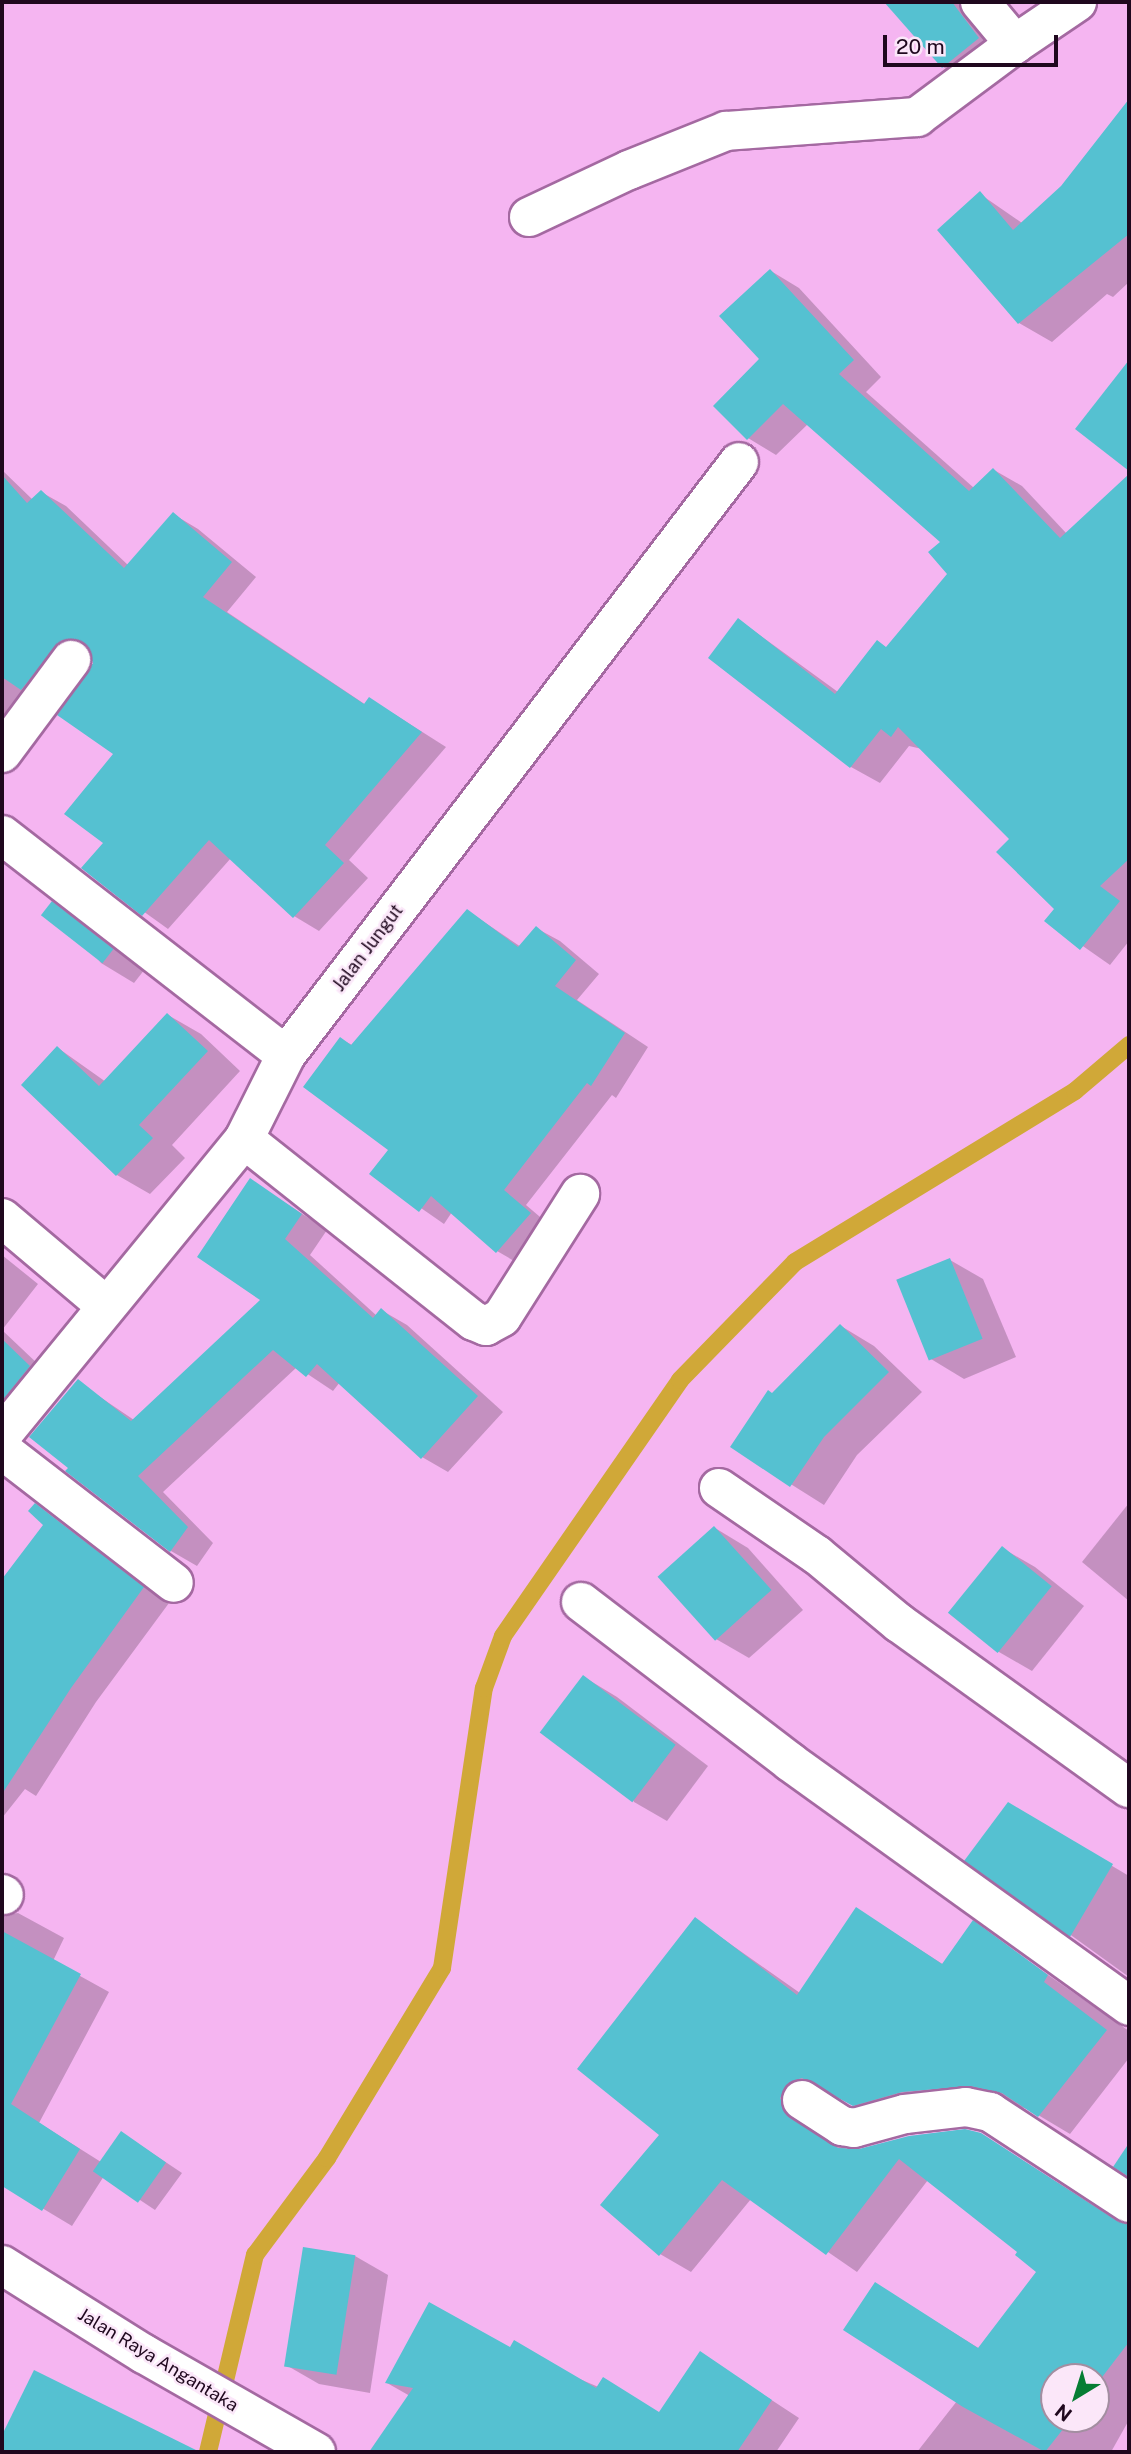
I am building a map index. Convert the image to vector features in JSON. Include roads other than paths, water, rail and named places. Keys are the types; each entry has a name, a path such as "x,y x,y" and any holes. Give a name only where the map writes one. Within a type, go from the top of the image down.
{"street":[{"path":"980,2 1015,44"},
{"path":"529,217 629,170 726,131 918,117 1015,44 1077,2"},
{"name":"Jalan Jungut","path":"2,1434 244,1139 286,1055 739,462"},
{"path":"2,752 71,660"},
{"path":"2,835 286,1055"},
{"path":"244,1139 474,1321 486,1326 502,1317 580,1194"},
{"path":"2,1218 106,1306"},
{"path":"2,1450 173,1583"},
{"path":"719,1488 817,1555 899,1623 1129,1788"},
{"path":"581,1602 729,1717 1129,2006"},
{"path":"802,2100 842,2126 854,2128 905,2114 966,2107 990,2112 1129,2203"},
{"name":"Jalan Raya Angantaka","path":"2,2265 144,2354 309,2448"}],"waterway":[{"path":"208,2452 255,2255 327,2158 442,1968 484,1688 503,1636 680,1380 795,1262 1075,1091 1129,1045"}]}
